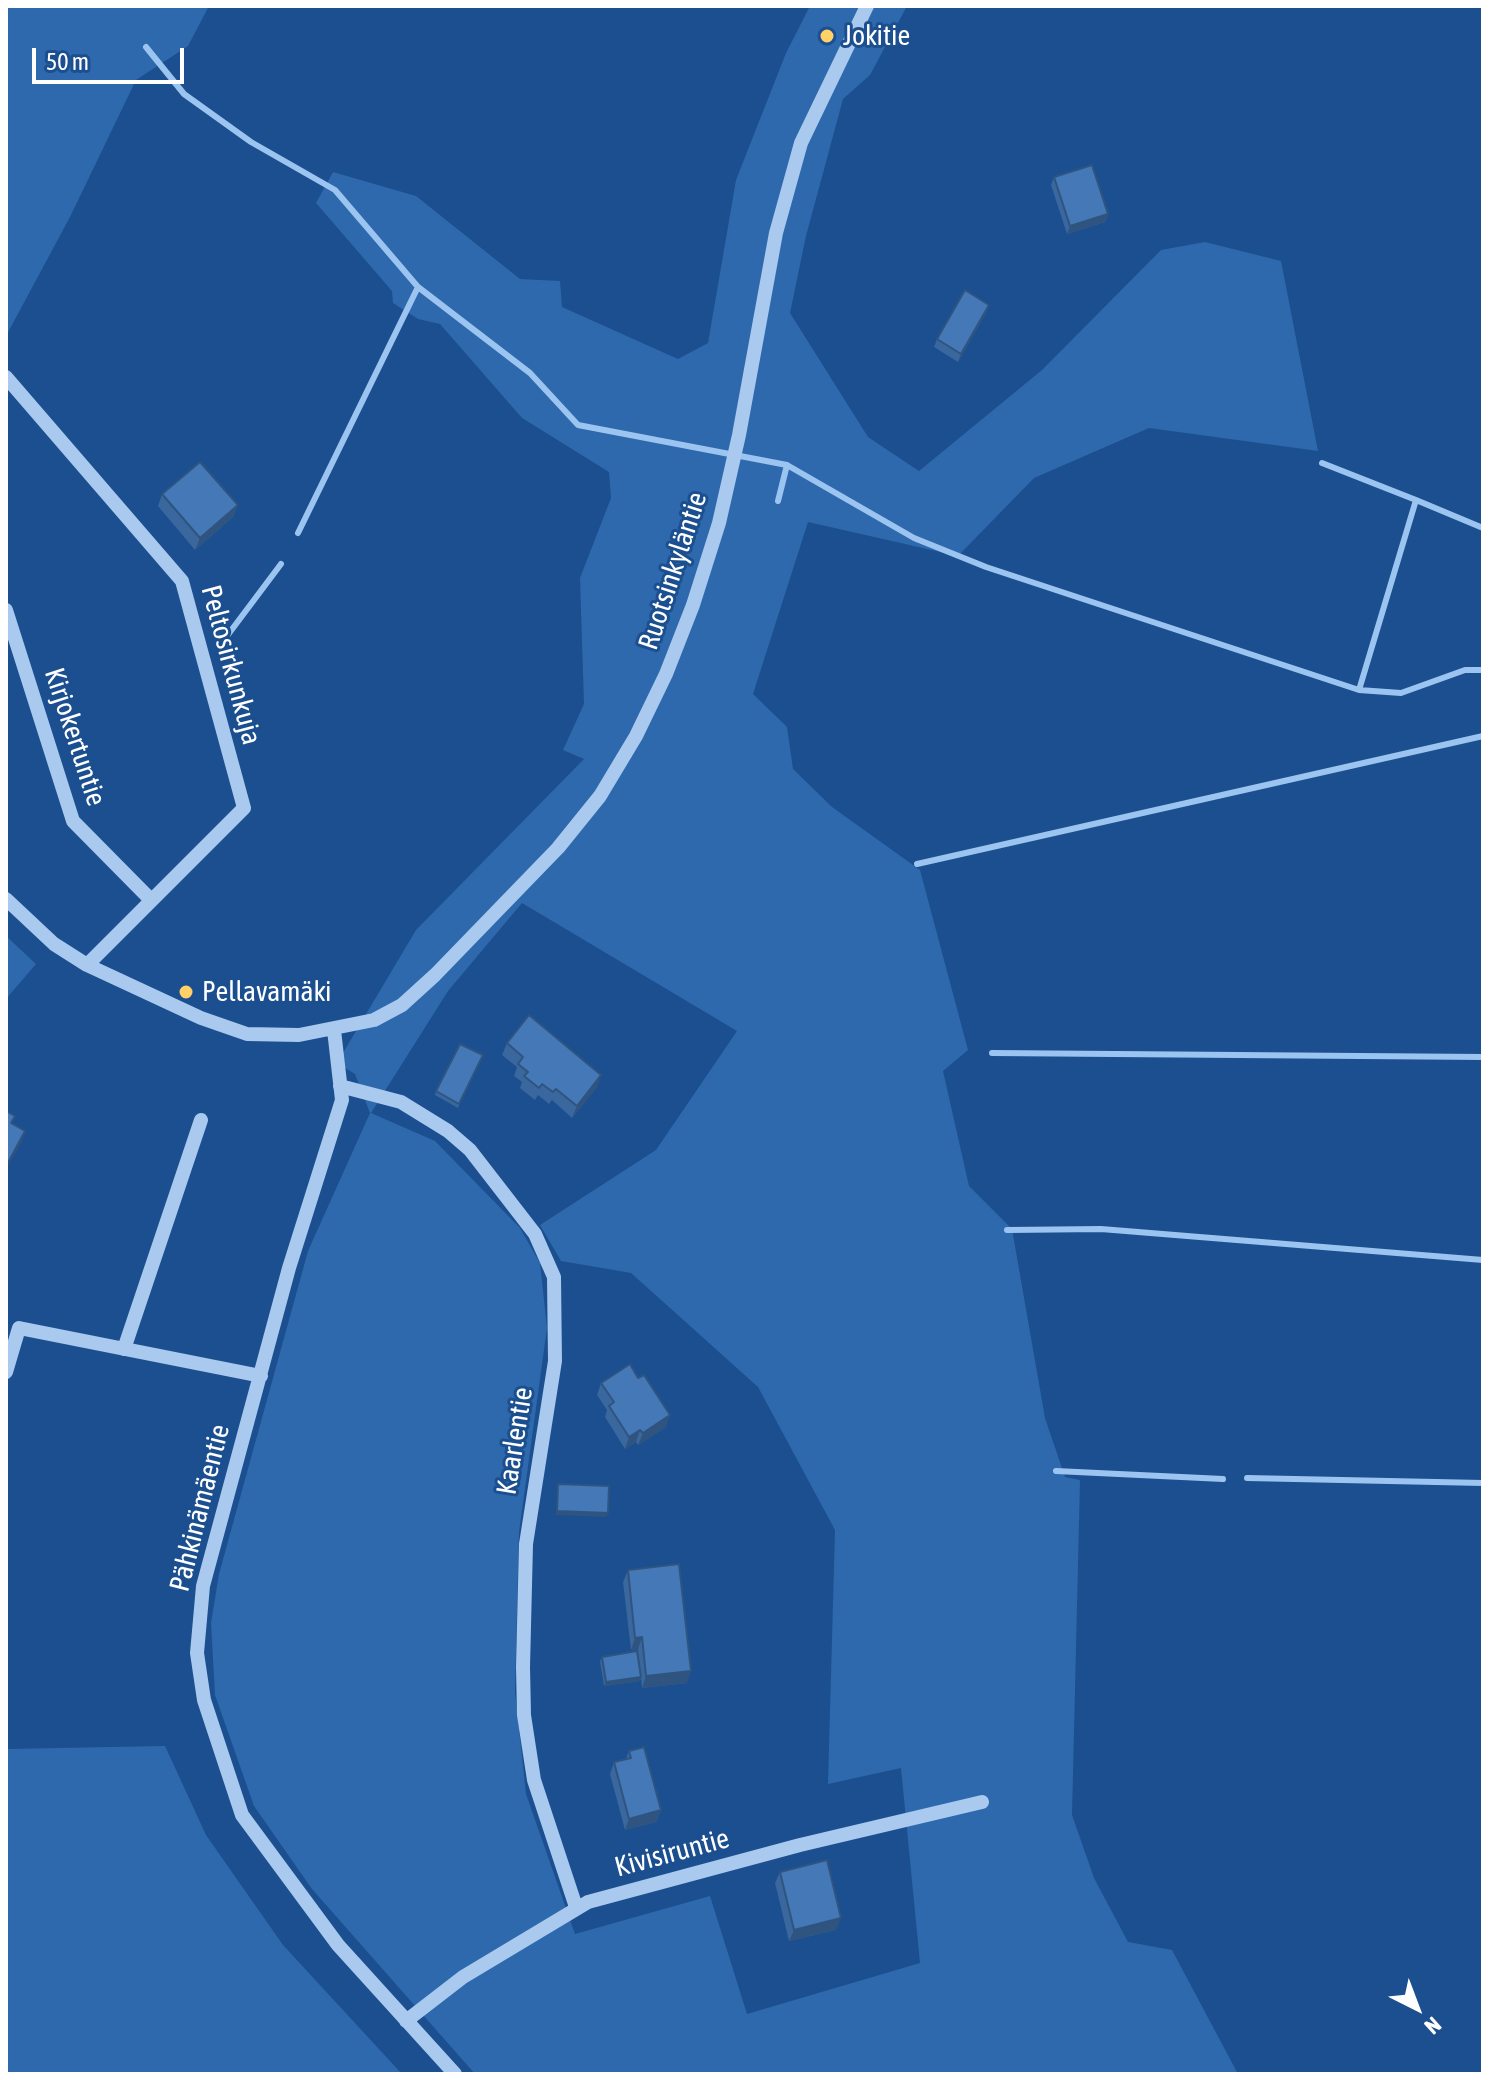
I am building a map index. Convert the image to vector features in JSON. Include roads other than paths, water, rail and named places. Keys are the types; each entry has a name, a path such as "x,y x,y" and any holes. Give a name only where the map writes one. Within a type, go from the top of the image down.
{"street":[{"name":"Ruotsinkyläntie","path":"6,899 54,944 87,965 190,1013 247,1034 299,1035 374,1020 402,1005 558,848 600,796 636,736 666,674 693,605 719,523 739,435 776,233 801,143 867,6"},
{"name":"Peltosirkunkuja","path":"6,377 182,581 244,808 87,965"},
{"name":"Kirjokertuntie","path":"6,610 73,821 151,900"},
{"name":"Pähkinämäentie","path":"334,1030 342,1100 289,1268 203,1586 197,1653 204,1700 242,1815 338,1945 455,2074"},
{"name":"Kaarlentie","path":"340,1086 401,1102 448,1131 470,1150 535,1234 554,1277 555,1361 526,1544 524,1715 534,1780 576,1907"},
{"path":"124,1349 201,1120"},
{"path":"6,1372 19,1328 261,1376"},
{"name":"Kivisiruntie","path":"406,2021 453,1984 576,1907 800,1845 982,1802"}],"waterway":[{"path":"146,47 184,94 251,142 335,190 418,287 530,373 578,425 787,465 914,538 986,567 1359,690 1401,693 1465,670 1483,670"},
{"path":"298,533 418,287"},
{"path":"1322,463 1416,500 1359,690"},
{"path":"778,501 787,465"},
{"path":"1416,500 1483,528"},
{"path":"227,636 281,564"},
{"path":"917,864 1483,736"},
{"path":"992,1053 1483,1057"},
{"path":"1007,1230 1101,1229 1483,1260"},
{"path":"1056,1471 1223,1479"},
{"path":"1247,1478 1483,1483"}],"place":[{"name":"Jokitie","path":"827,36"},
{"name":"Pellavamäki","path":"186,992"}]}
